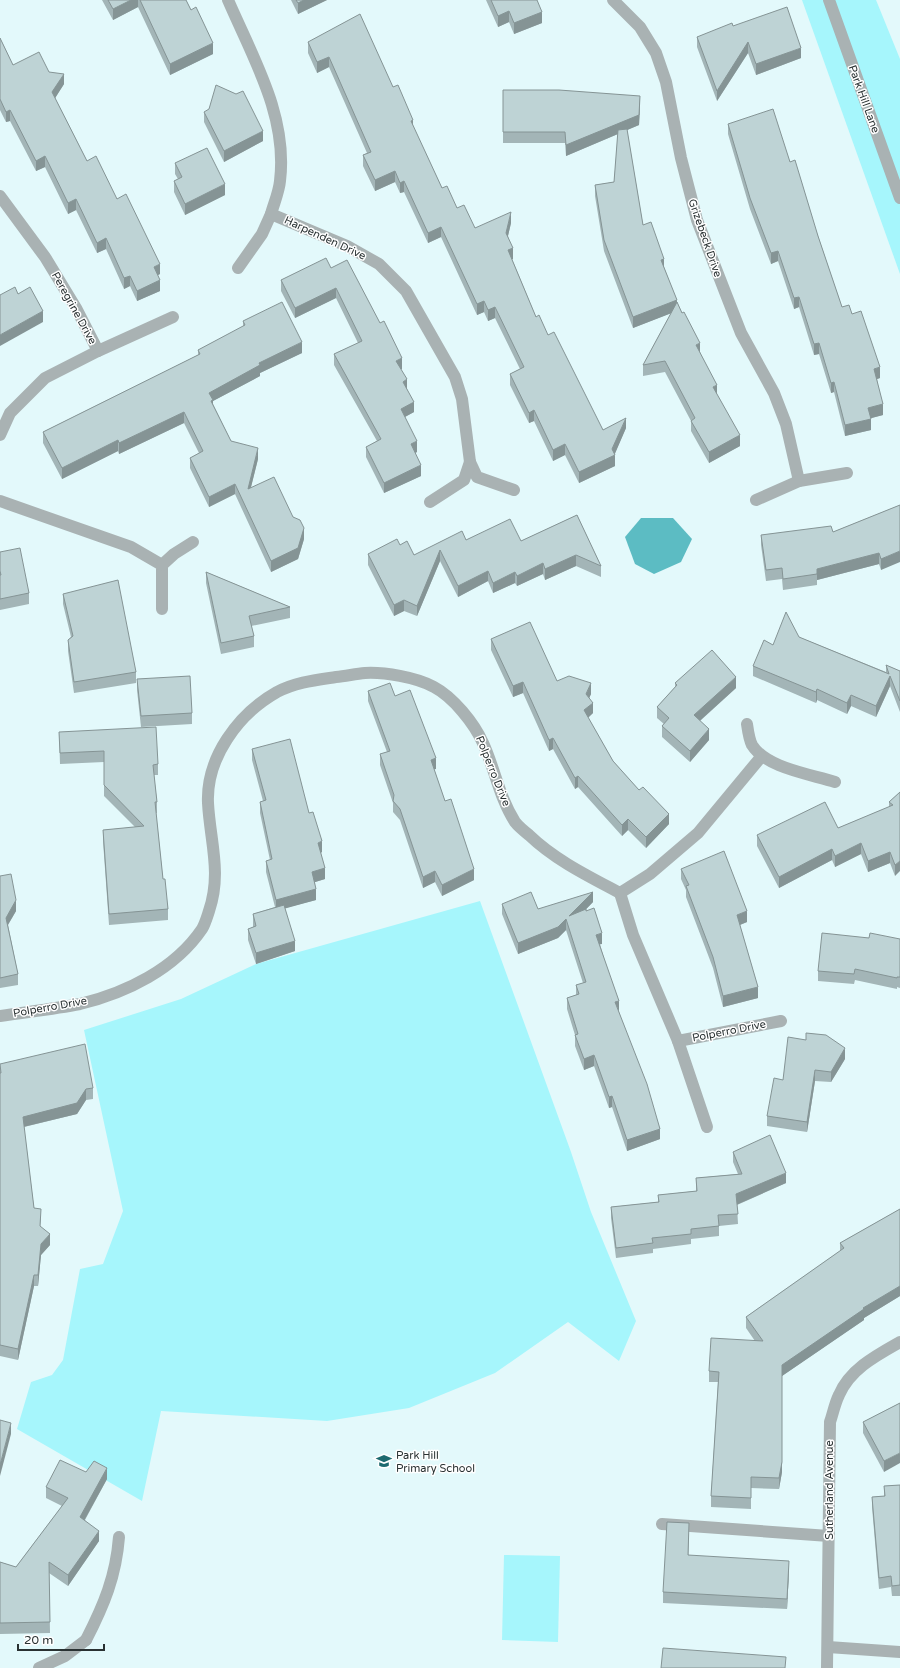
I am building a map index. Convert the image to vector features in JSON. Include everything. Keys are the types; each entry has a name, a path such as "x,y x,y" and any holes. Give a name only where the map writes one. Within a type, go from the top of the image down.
{"street":[{"name":"Harpenden Drive","path":"228,0 270,96 281,137 280,182 271,214 347,246 379,264 406,291 455,377 462,399 470,462 477,477 514,490"},
{"name":"Grizebeck Drive","path":"613,0 640,27 656,53 666,82 681,158 697,220 741,333 774,393 786,424 799,481"},
{"name":"Park Hill Lane","path":"829,0 900,198"},
{"name":"Peregrine Drive","path":"0,196 45,257 76,308 98,351 45,378 10,412 0,435"},
{"path":"238,268 262,234 271,214"},
{"path":"98,351 173,317"},
{"name":"Harpenden Drive","path":"430,502 464,480 470,462"},
{"path":"756,500 799,481 847,473"},
{"path":"0,501 131,548 162,565"},
{"path":"162,609 162,565 174,554 193,542"},
{"name":"Polperro Drive","path":"0,1016 80,1004 118,991 154,975 180,954 203,927 212,900 216,871 208,802 210,778 220,749 237,725 258,705 278,692 303,682 366,673 400,676 434,687 453,702 472,722 483,743 499,791 516,823 546,852 620,893 633,935 678,1041 707,1127"},
{"path":"747,724 751,744 761,757 776,764 835,782"},
{"path":"620,893 650,874 698,833 761,757"},
{"name":"Polperro Drive","path":"678,1041 781,1021"},
{"name":"Sutherland Avenue","path":"827,1668 830,1422 839,1393 854,1374 874,1356 900,1342"},
{"path":"662,1524 829,1536"},
{"path":"39,1668 65,1656 86,1640 102,1608 112,1582 120,1537"},
{"path":"828,1648 900,1652"}],"shaded area":[{"path":"802,0 876,0 900,59 900,274"},
{"path":"641,518 673,518 692,539 681,562 654,574 635,564 625,537"},
{"path":"480,901 571,1152 591,1212 636,1321 619,1361 568,1322 495,1373 409,1408 327,1421 161,1411 142,1501 17,1429 31,1382 52,1375 63,1360 80,1269 103,1264 123,1211 84,1030 181,999 256,964"},
{"path":"504,1555 560,1556 558,1642 502,1640"}],"building":[{"path":"108,0 131,0 113,9"},
{"path":"140,0 186,0 191,10 196,7 213,43 170,64"},
{"path":"296,0 304,0 298,3"},
{"path":"491,0 537,0 542,12 514,23 509,11 498,16"},
{"path":"787,7 801,48 756,64 748,42 717,91 697,37 732,23 733,26"},
{"path":"360,14 393,87 398,85 413,120 411,121 442,188 447,186 457,208 464,205 475,228 511,212 506,233 513,248 508,250 536,317 539,315 548,335 554,332 603,430 626,418 612,449 615,455 579,472 565,444 553,450 534,410 529,413 510,374 524,367 495,307 488,310 484,301 477,304 441,227 428,233 404,181 400,183 395,171 375,180 363,155 371,152 329,57 317,62 308,42"},
{"path":"0,38 13,65 39,52 49,72 64,74 52,92 87,161 96,156 117,199 126,194 160,264 154,267 160,280 137,291 130,276 124,278 106,238 97,243 76,199 68,203 45,156 36,161 10,110 6,112 0,99"},
{"path":"216,85 236,94 243,91 263,131 224,151 204,112 209,109"},
{"path":"503,90 559,90 640,96 639,115 566,145 565,132 503,132"},
{"path":"773,109 790,162 795,160 818,236 842,307 849,305 852,314 861,311 880,367 874,369 883,404 868,408 871,419 845,425 834,382 831,383 819,343 814,344 799,297 794,298 778,251 771,253 750,198 728,124"},
{"path":"627,129 643,225 651,222 664,259 661,260 677,300 633,317 604,240 595,185 614,182 618,130"},
{"path":"207,148 225,184 185,204 174,181 182,177 175,163"},
{"path":"326,258 331,268 347,260 380,323 384,321 402,358 396,361 407,379 403,382 414,402 401,409 417,441 411,444 421,465 384,483 366,447 381,439 334,354 362,341 336,288 295,308 281,280"},
{"path":"15,287 18,294 30,287 43,311 0,335 0,295"},
{"path":"282,302 302,342 259,363 260,365 209,393 213,400 211,401 231,441 258,448 248,489 274,477 293,517 300,520 304,528 298,548 271,561 235,484 209,497 190,458 203,451 184,412 119,443 118,440 62,468 43,432 200,354 198,350 245,325 243,321"},
{"path":"677,302 682,313 684,312 700,343 696,345 717,385 713,387 740,435 709,452 691,421 695,418 665,361 643,365"},
{"path":"900,505 900,551 881,559 879,553 817,569 817,574 783,579 782,568 766,570 761,535 831,526 833,532"},
{"path":"577,515 601,566 576,555 545,569 543,563 517,576 515,572 493,583 488,571 458,586 440,550 417,606 404,600 394,605 368,554 397,539 400,545 407,541 414,555 462,531 466,540 510,519 521,541"},
{"path":"20,548 29,593 0,599 0,552"},
{"path":"206,572 290,607 249,616 254,636 221,643"},
{"path":"118,580 136,672 74,682 68,640 73,636 63,594"},
{"path":"786,612 799,637 889,674 886,665 900,671 900,701 890,676 876,706 851,695 847,703 817,689 816,692 753,666 764,640 773,645"},
{"path":"530,622 557,681 569,676 591,683 586,694 593,703 584,710 613,761 639,790 643,787 669,814 646,837 628,819 622,825 578,776 575,778 553,738 549,740 523,682 513,686 491,639"},
{"path":"712,650 736,677 694,715 709,729 690,751 662,726 669,718 657,707 677,685 675,683"},
{"path":"190,676 192,713 141,716 137,679"},
{"path":"390,683 395,696 410,690 436,758 431,760 445,801 451,799 474,869 442,885 435,871 423,877 400,809 393,801 394,795 380,754 390,751 368,691"},
{"path":"156,727 158,764 153,765 157,802 155,802 163,879 165,879 168,909 109,914 103,830 144,826 104,785 104,751 60,753 59,732"},
{"path":"290,739 309,813 313,812 322,841 318,843 325,868 312,872 316,889 276,900 266,861 272,859 260,802 266,800 252,749"},
{"path":"900,792 900,861 895,865 890,852 868,861 861,843 835,856 832,849 779,877 757,835 825,802 838,828 893,805 889,802"},
{"path":"724,851 747,911 737,915 758,987 723,996 713,957 686,886 689,885 681,869"},
{"path":"11,874 16,900 6,918 18,974 0,978 0,876"},
{"path":"531,892 538,909 593,892 569,916 586,909 586,911 594,908 602,933 596,935 619,1001 615,1002 647,1084 660,1129 627,1140 612,1096 609,1097 594,1055 584,1059 575,1035 578,1034 567,998 579,994 576,985 586,982 566,919 558,927 518,943 502,904"},
{"path":"284,905 295,941 256,953 248,929 256,926 253,914"},
{"path":"822,933 869,938 870,933 900,939 900,977 897,978 855,969 854,974 818,971"},
{"path":"806,1033 826,1035 845,1048 831,1072 815,1070 807,1122 767,1116 774,1078 783,1080 788,1037 806,1040"},
{"path":"85,1044 93,1088 86,1089 77,1103 23,1117 34,1208 41,1209 40,1226 50,1234 41,1244 38,1275 34,1275 18,1349 0,1345 0,1064"},
{"path":"770,1135 786,1173 736,1194 738,1214 718,1215 719,1226 691,1229 691,1234 652,1238 653,1243 616,1248 611,1207 659,1202 658,1195 697,1191 696,1178 742,1174 733,1152"},
{"path":"900,1209 900,1286 863,1308 864,1309 782,1365 782,1462 779,1478 751,1477 751,1498 711,1496 719,1372 709,1371 711,1338 763,1341 746,1317 844,1248 840,1243"},
{"path":"900,1403 900,1453 884,1461 863,1422"},
{"path":"0,1420 11,1423 0,1465"},
{"path":"60,1460 86,1472 94,1461 107,1468 80,1517 99,1531 68,1575 49,1562 50,1622 0,1623 0,1562 16,1567 68,1498 46,1487"},
{"path":"900,1485 900,1585 892,1586 891,1576 879,1578 872,1497 885,1496 884,1486"},
{"path":"667,1522 689,1523 688,1555 789,1561 787,1599 663,1592"},
{"path":"663,1648 786,1657 785,1668 661,1668"}],"place":[{"name":"Park Hill Primary School","path":"384,1461"}]}
